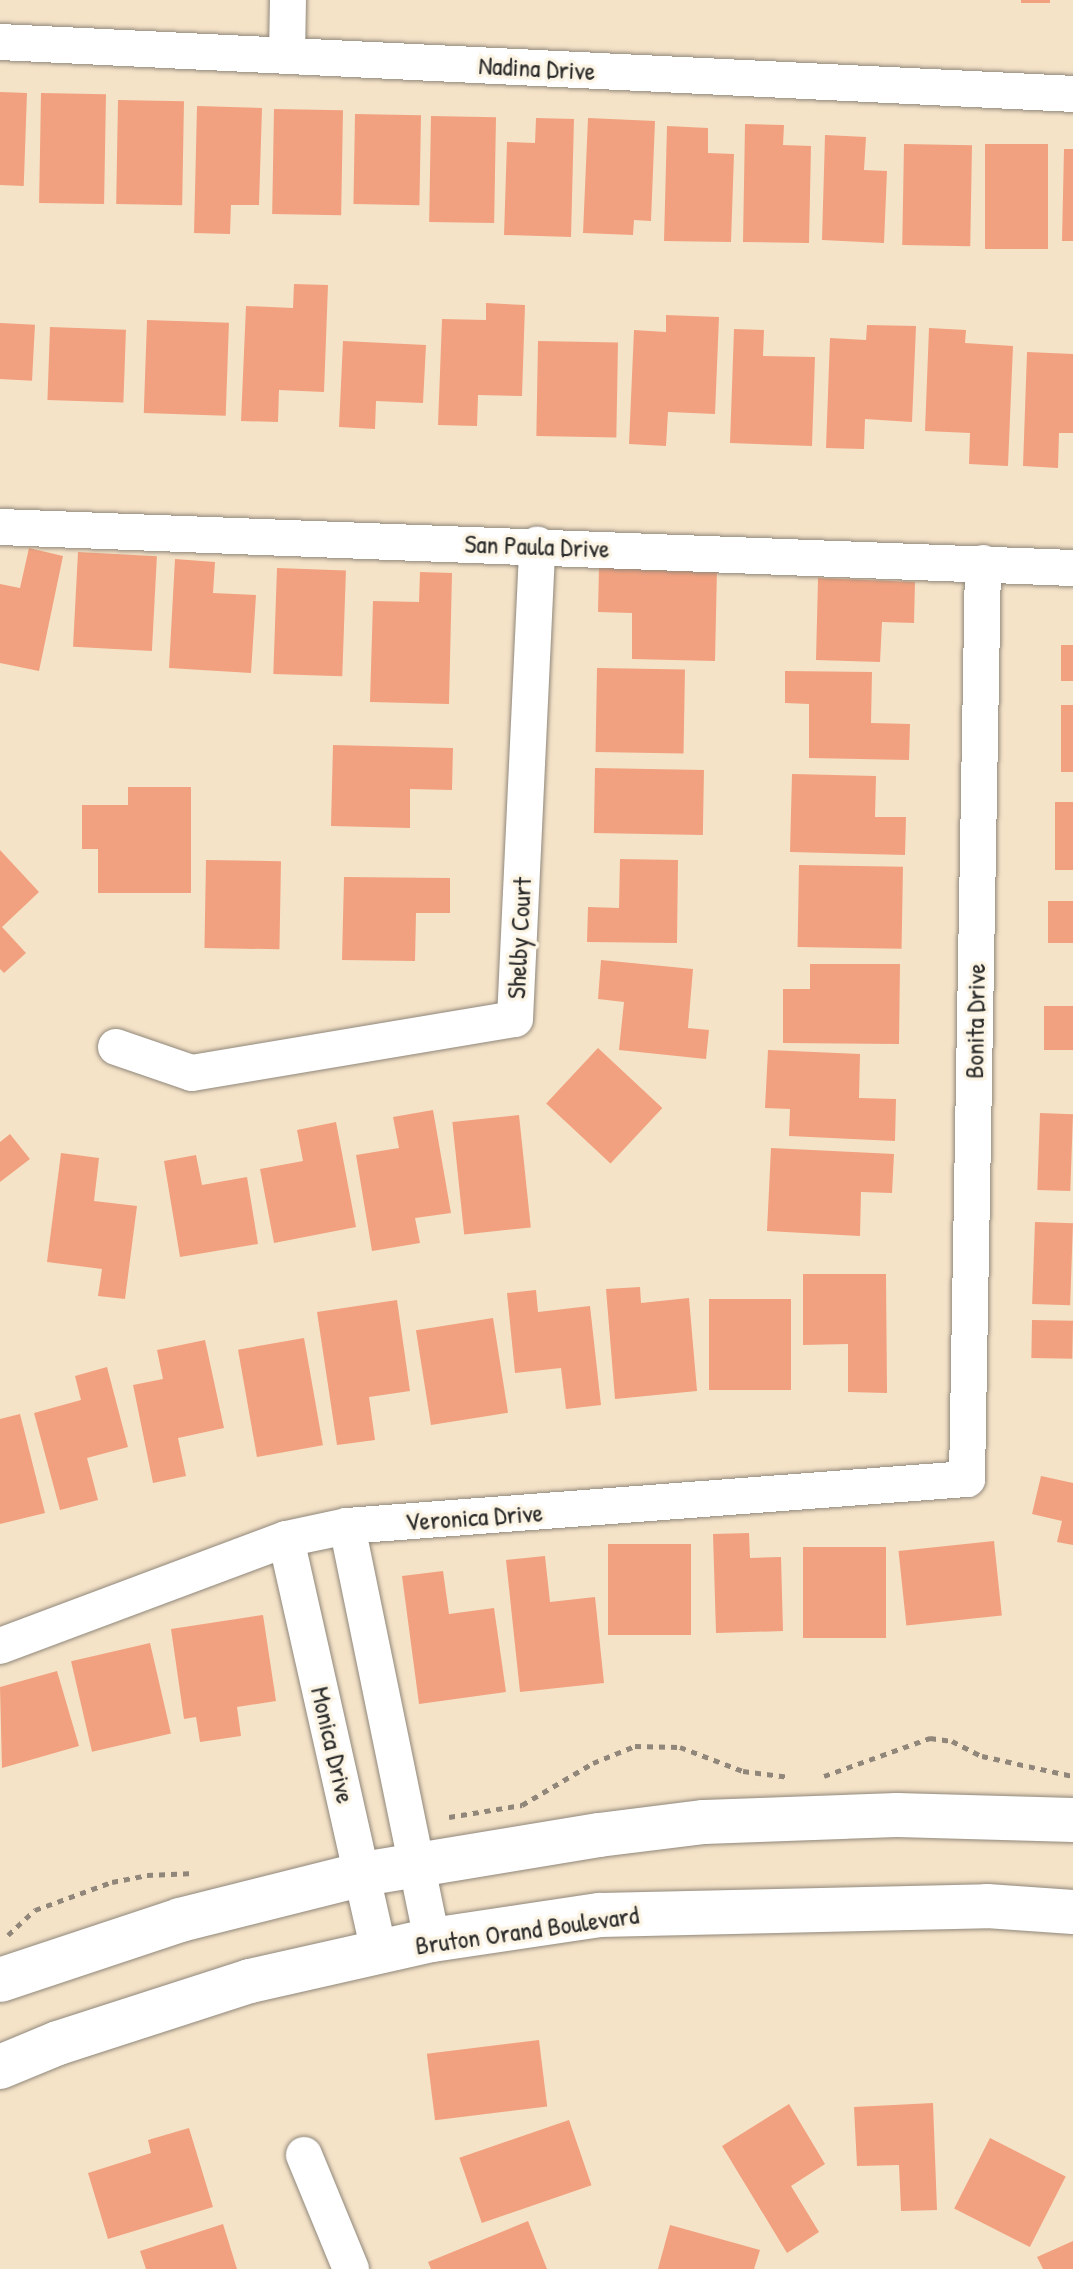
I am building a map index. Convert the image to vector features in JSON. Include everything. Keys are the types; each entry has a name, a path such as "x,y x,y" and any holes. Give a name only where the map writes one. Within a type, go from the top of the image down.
{"main road":[{"path":"0,1980 180,1920 363,1874 416,1868 599,1835 704,1822 897,1815 1073,1820"},
{"name":"Bruton Orand Boulevard","path":"0,2067 58,2043 250,1981 432,1940 600,1915 976,1906 1073,1912"}],"street":[{"path":"287,56 288,0"},
{"name":"Nadina Drive","path":"0,42 1073,94"},
{"name":"San Paula Drive","path":"0,527 537,545 1073,568"},
{"name":"Shelby Court","path":"116,1047 192,1073 515,1019 537,545"},
{"name":"Bonita Drive","path":"967,1479 983,563"},
{"name":"Veronica Drive","path":"0,1646 286,1539 347,1526 967,1479"},
{"path":"347,1526 432,1940"},
{"name":"Monica Drive","path":"286,1539 379,1952"},
{"path":"304,2155 351,2269"}],"building":[{"path":"1021,0 1050,0 1050,3 1021,3"},
{"path":"0,92 27,93 24,186 0,185"},
{"path":"41,93 106,94 104,204 39,203"},
{"path":"118,100 184,101 182,205 116,204"},
{"path":"197,106 262,108 259,205 231,205 230,234 194,233"},
{"path":"274,109 343,110 341,215 272,214"},
{"path":"355,114 421,115 419,205 353,204"},
{"path":"431,116 496,117 494,223 429,222"},
{"path":"536,118 574,119 571,237 504,235 507,142 535,143"},
{"path":"588,118 655,121 651,221 634,220 633,235 583,233"},
{"path":"745,124 784,125 783,145 811,146 809,243 743,242"},
{"path":"667,126 708,128 708,153 734,154 731,242 664,241"},
{"path":"825,135 866,137 864,170 887,171 884,243 822,240"},
{"path":"904,144 972,145 970,246 902,245"},
{"path":"985,144 1048,144 1048,249 985,249"},
{"path":"1064,149 1073,149 1073,241 1062,241"},
{"path":"294,284 328,285 324,392 279,390 278,422 241,421 246,306 293,308"},
{"path":"486,303 525,305 522,396 478,395 477,426 438,425 442,319 486,320"},
{"path":"666,315 719,317 715,414 668,412 666,446 629,444 634,330 666,332"},
{"path":"147,320 229,323 226,416 144,413"},
{"path":"0,323 35,325 32,381 0,379"},
{"path":"867,325 916,326 912,422 865,419 864,449 826,448 830,338 866,340"},
{"path":"50,327 126,330 123,403 47,400"},
{"path":"929,328 966,330 965,343 1013,346 1008,466 969,464 970,433 925,431"},
{"path":"734,329 764,330 763,356 815,357 812,446 730,443"},
{"path":"343,341 426,345 423,403 376,401 375,429 339,427"},
{"path":"538,341 618,342 616,437 536,436"},
{"path":"1027,352 1073,354 1073,433 1059,433 1058,468 1023,466"},
{"path":"29,548 63,556 39,671 0,663 0,584 20,588"},
{"path":"78,552 157,556 152,651 73,647"},
{"path":"175,559 215,562 213,593 256,595 251,673 169,668"},
{"path":"599,566 717,568 715,661 632,659 632,613 598,612"},
{"path":"277,568 346,570 342,676 273,674"},
{"path":"420,572 452,573 449,704 370,702 373,601 419,602"},
{"path":"818,578 915,582 914,623 882,622 880,662 816,660"},
{"path":"1061,645 1073,645 1073,681 1061,681"},
{"path":"597,668 685,670 684,754 596,752"},
{"path":"785,671 872,672 871,723 910,724 909,760 809,758 809,704 785,703"},
{"path":"1061,705 1073,705 1073,772 1061,772"},
{"path":"333,745 453,748 452,790 410,789 410,828 331,826"},
{"path":"595,768 704,770 703,835 594,833"},
{"path":"792,774 876,776 875,817 906,817 905,855 790,852"},
{"path":"128,787 191,787 191,893 98,893 98,849 82,849 82,805 128,805"},
{"path":"1055,802 1073,802 1073,870 1055,870"},
{"path":"0,850 39,892 2,927 26,953 4,973 0,969"},
{"path":"620,859 678,860 677,943 587,942 588,907 619,908"},
{"path":"206,860 281,861 279,949 204,948"},
{"path":"799,865 903,867 902,949 798,947"},
{"path":"344,877 450,878 450,913 416,913 415,961 342,960"},
{"path":"1048,901 1073,901 1073,943 1048,943"},
{"path":"601,960 693,969 688,1028 709,1030 706,1059 619,1050 624,1002 598,999"},
{"path":"810,964 900,964 899,1044 783,1043 783,989 810,989"},
{"path":"1044,1006 1073,1006 1073,1050 1044,1050"},
{"path":"598,1048 662,1108 611,1164 546,1104"},
{"path":"768,1050 860,1054 859,1098 896,1099 895,1141 789,1136 790,1109 765,1108"},
{"path":"433,1110 451,1213 415,1218 420,1243 372,1251 356,1155 399,1148 393,1117"},
{"path":"1040,1113 1073,1114 1070,1191 1037,1190"},
{"path":"519,1115 531,1227 464,1234 452,1122"},
{"path":"336,1122 356,1227 274,1243 260,1169 303,1161 297,1130"},
{"path":"10,1134 30,1159 0,1182 0,1142"},
{"path":"771,1148 894,1154 892,1193 861,1192 860,1236 767,1231"},
{"path":"61,1153 99,1158 94,1201 137,1206 125,1299 98,1296 102,1269 47,1262"},
{"path":"196,1155 202,1185 247,1177 258,1244 180,1257 164,1161"},
{"path":"1035,1222 1073,1223 1070,1305 1032,1304"},
{"path":"803,1274 886,1274 887,1393 848,1392 848,1344 803,1345"},
{"path":"640,1287 641,1303 689,1298 697,1391 615,1399 606,1289"},
{"path":"536,1290 538,1312 590,1306 601,1405 566,1409 561,1368 515,1373 507,1293"},
{"path":"709,1299 791,1299 791,1390 709,1390"},
{"path":"397,1300 410,1391 369,1397 375,1440 337,1445 317,1312"},
{"path":"493,1318 508,1413 431,1425 416,1330"},
{"path":"1032,1320 1073,1321 1072,1359 1031,1358"},
{"path":"304,1338 323,1445 257,1457 238,1350"},
{"path":"205,1340 224,1428 178,1438 186,1476 153,1483 133,1385 163,1379 157,1350"},
{"path":"107,1367 128,1447 87,1458 98,1500 60,1510 34,1413 81,1400 75,1376"},
{"path":"20,1414 45,1513 0,1524 0,1419"},
{"path":"1041,1476 1073,1483 1073,1545 1057,1542 1062,1521 1032,1514"},
{"path":"749,1533 750,1558 781,1557 783,1631 716,1633 713,1534"},
{"path":"994,1541 1002,1616 906,1626 899,1551"},
{"path":"608,1544 691,1544 691,1635 608,1635"},
{"path":"803,1547 886,1547 886,1638 803,1638"},
{"path":"545,1556 550,1602 595,1597 604,1683 520,1692 506,1560"},
{"path":"443,1571 449,1614 494,1608 506,1692 419,1704 402,1576"},
{"path":"263,1615 276,1701 237,1707 241,1736 200,1742 196,1717 184,1719 171,1629"},
{"path":"150,1643 171,1734 92,1752 71,1661"},
{"path":"57,1671 79,1746 2,1768 0,1687"},
{"path":"539,2040 547,2107 435,2120 427,2054"},
{"path":"933,2103 937,2210 901,2211 899,2165 857,2166 854,2107"},
{"path":"789,2104 825,2164 791,2186 819,2232 787,2253 722,2146"},
{"path":"569,2120 591,2185 482,2223 459,2158"},
{"path":"189,2128 213,2207 108,2239 88,2173 151,2153 148,2140"},
{"path":"990,2138 1066,2177 1030,2247 954,2208"},
{"path":"528,2221 547,2269 431,2269 428,2262"},
{"path":"223,2224 237,2269 146,2269 140,2251"},
{"path":"670,2225 760,2250 754,2269 658,2269"},
{"path":"1073,2241 1073,2269 1043,2269 1037,2257"}]}
